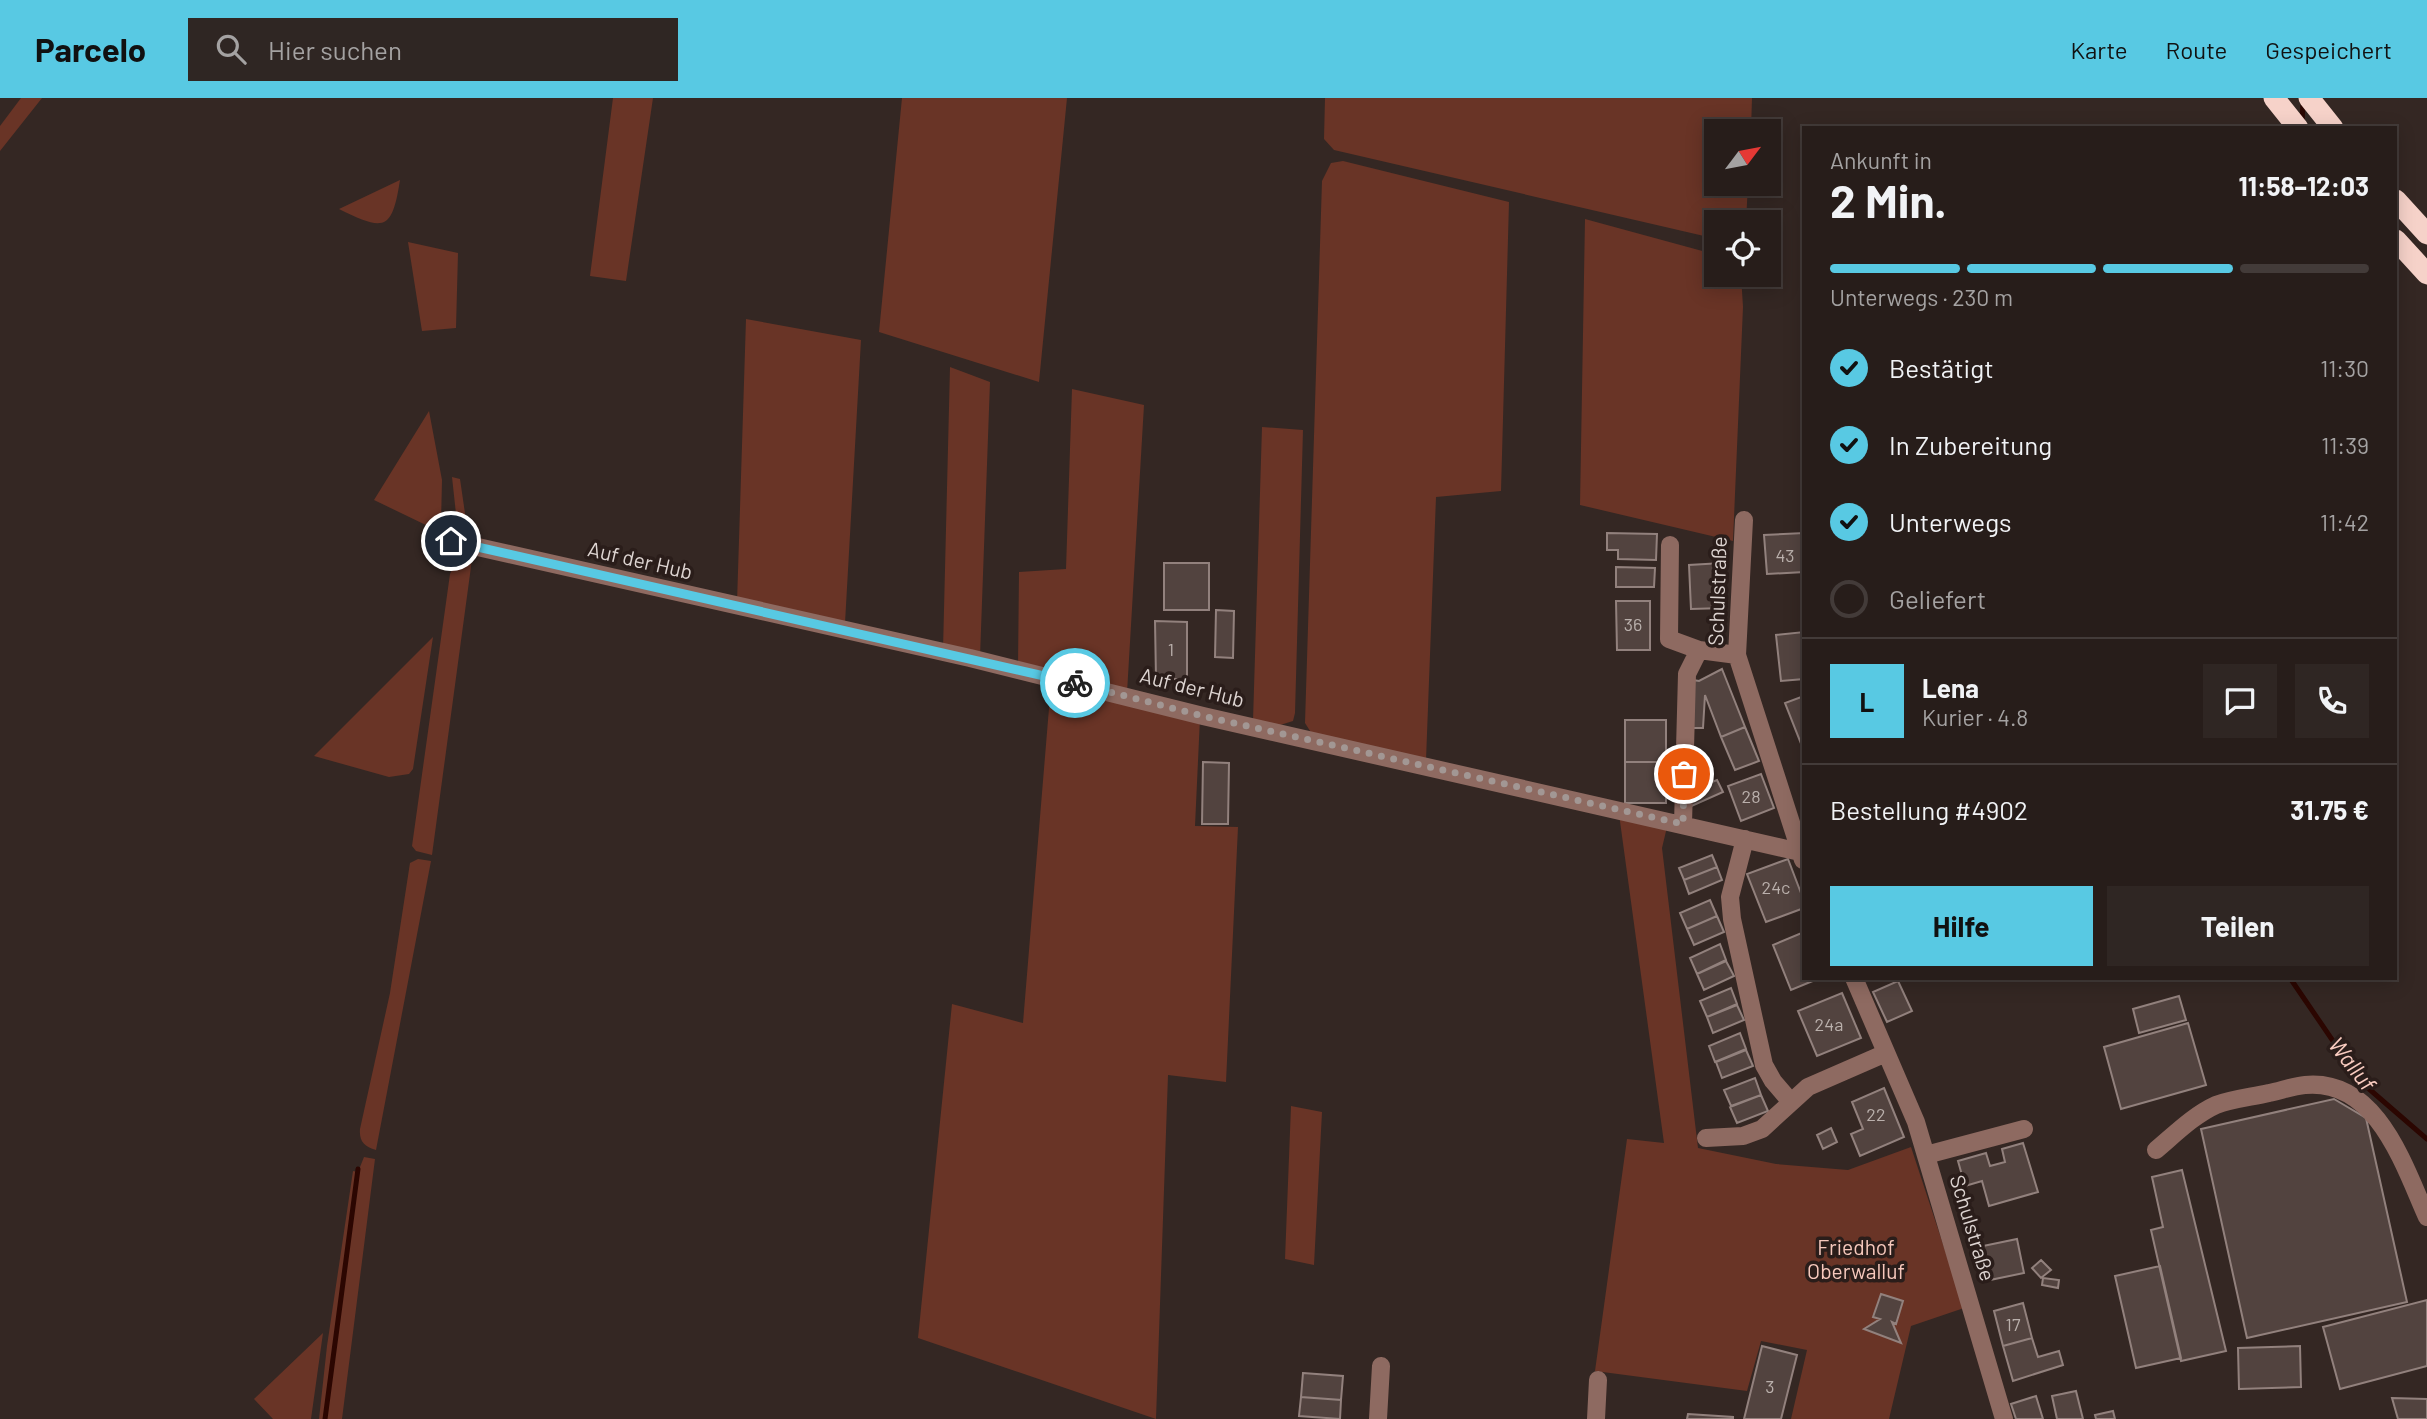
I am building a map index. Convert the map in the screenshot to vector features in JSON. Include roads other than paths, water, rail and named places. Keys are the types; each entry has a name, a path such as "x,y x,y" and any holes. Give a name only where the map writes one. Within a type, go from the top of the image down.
{"highway":[{"path":"2274,98 2296,126"},
{"path":"2309,98 2331,126"},
{"path":"2397,201 2427,234"},
{"path":"2397,241 2427,274"}],"street":[{"name":"Schulstraße","path":"1744,520 1737,655 1802,857"},
{"name":"Auf der Hub","path":"451,541 1683,824 1745,839 1802,857"},
{"path":"1670,545 1669,639 1699,650 1737,655"},
{"path":"1683,824 1687,674 1699,650"},
{"path":"1745,839 1730,897 1732,919 1764,1065 1773,1081 1791,1102"},
{"name":"Schulstraße","path":"1855,980 1916,1122 2004,1419"},
{"path":"1706,1138 1743,1136 1762,1129 1808,1087 1886,1054"},
{"path":"2156,1150 2189,1122 2217,1105 2306,1085 2330,1087 2357,1101 2378,1121 2395,1145 2427,1217"},
{"path":"1926,1155 2024,1129"},
{"path":"1378,1419 1381,1366"},
{"path":"1596,1419 1598,1380"}],"waterway":[{"name":"Walluf","path":"2302,123 2303,101"},
{"name":"Walluf","path":"2291,980 2361,1082 2427,1139"},
{"path":"325,1419 358,1169"}],"park label":[{"name":"Friedhof Oberwalluf","path":"1856,1260"}]}
